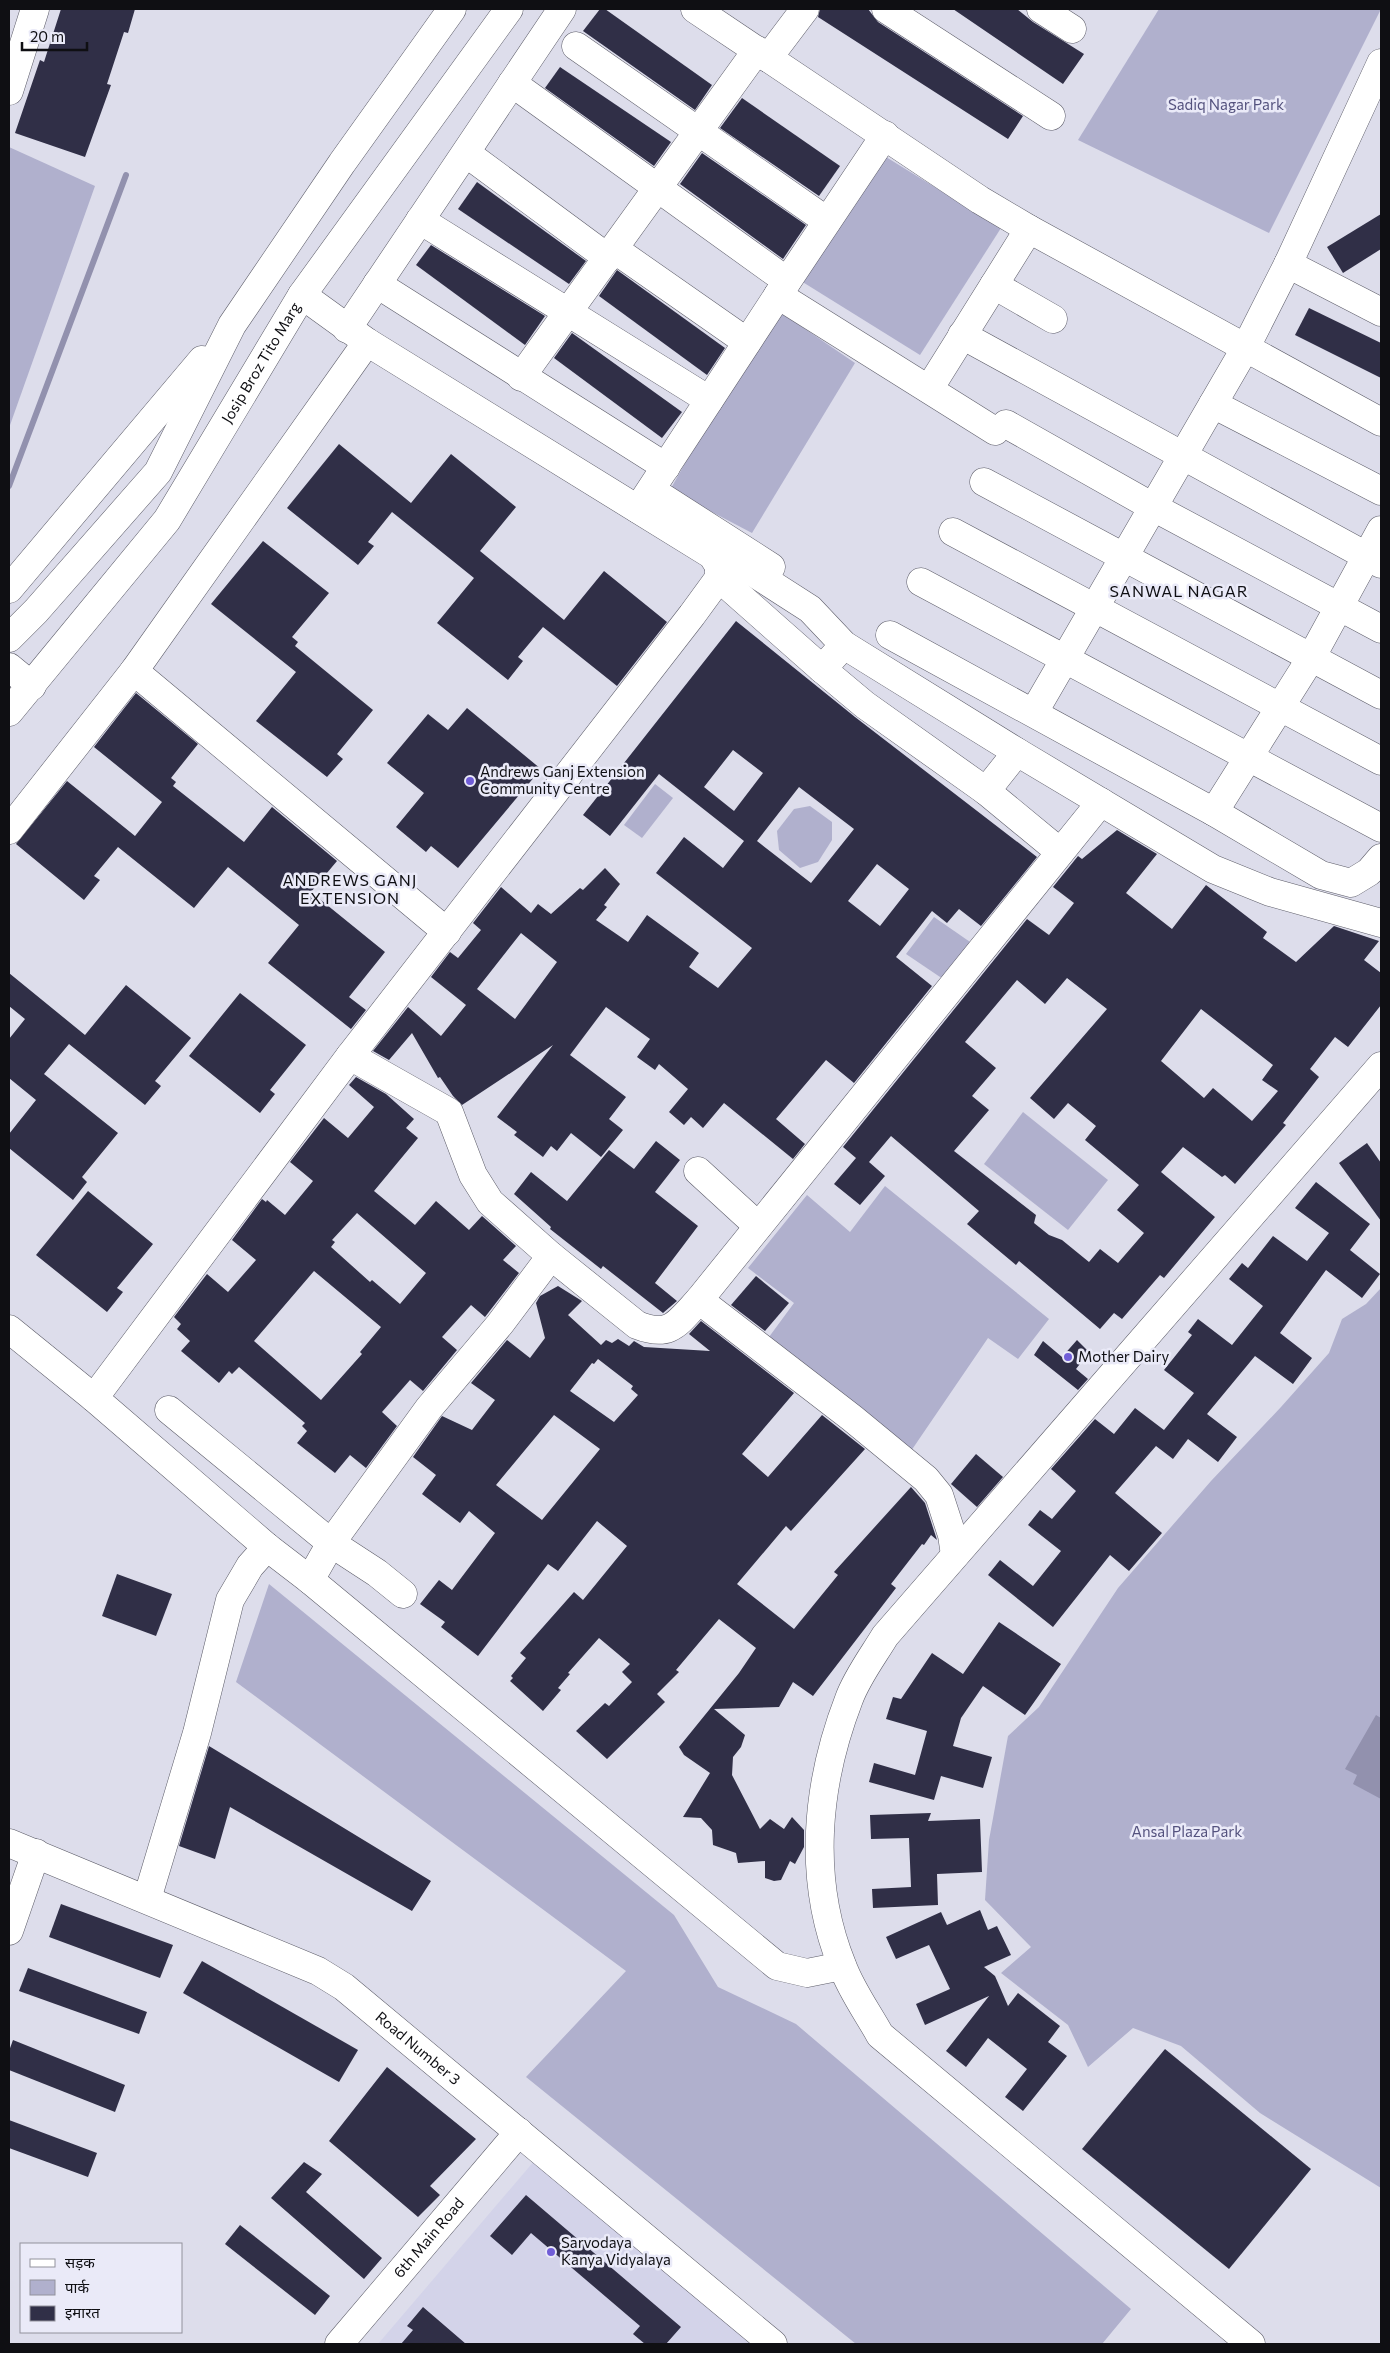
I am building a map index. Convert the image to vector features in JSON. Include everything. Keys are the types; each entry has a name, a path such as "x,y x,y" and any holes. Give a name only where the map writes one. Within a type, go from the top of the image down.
{"street":[{"path":"9,91 35,9"},
{"path":"9,589 232,325 342,163 452,9"},
{"name":"Josip Broz Tito Marg","path":"9,712 167,520 302,295 509,9"},
{"path":"9,830 134,671 357,336 377,284 562,9"},
{"path":"695,9 980,200 1029,229 1381,422"},
{"path":"521,377 699,131 763,54 805,9"},
{"path":"886,9 1051,116"},
{"path":"1041,9 1072,29"},
{"path":"576,46 827,221"},
{"path":"1034,712 1246,347 1288,264 1381,63"},
{"path":"512,83 657,189 782,288 929,389 1381,629"},
{"path":"645,500 782,288 885,135"},
{"path":"466,152 611,253 747,342"},
{"path":"420,220 709,400"},
{"path":"929,389 1029,229"},
{"path":"1288,264 1381,312"},
{"path":"377,284 521,377 666,467"},
{"path":"994,285 1053,319"},
{"path":"302,295 357,336 821,598"},
{"path":"9,638 36,611 158,472 232,325"},
{"path":"962,335 1374,560"},
{"path":"1213,404 1381,491"},
{"path":"984,482 1381,695"},
{"path":"645,500 712,555 719,572 822,669 865,704 986,791 1060,852"},
{"path":"1214,812 1312,658 1340,606 1374,560 1381,530"},
{"path":"953,532 1381,761"},
{"path":"94,1398 350,1056 719,572 742,567 754,573 810,610 844,646 1213,869 1270,892 1381,923"},
{"path":"922,582 1250,756 1381,828"},
{"path":"890,635 1214,812 1321,875 1351,883 1370,872 1381,858"},
{"path":"822,669 844,646"},
{"path":"9,667 32,686"},
{"path":"134,671 446,932"},
{"path":"986,791 1017,752"},
{"path":"350,1056 449,1112 473,1175 490,1202 551,1256 637,1325 654,1331 669,1328 679,1322 699,1300 1101,802"},
{"path":"1251,2344 880,2035 842,1966 824,1905 818,1834 825,1775 849,1697 885,1636 1381,1066"},
{"path":"698,1171 758,1226"},
{"path":"310,1580 331,1543 429,1408 500,1324 551,1256"},
{"path":"699,1300 852,1418 926,1479 939,1495 952,1535 955,1555"},
{"path":"9,1329 94,1398 267,1547 310,1580 777,1966 807,1973 842,1966"},
{"path":"169,1410 331,1543 377,1573 403,1594"},
{"path":"147,1899 197,1733 230,1600 250,1566 267,1547"},
{"name":"Road Number 3","path":"9,1843 318,1970 344,1987 773,2344"},
{"path":"9,1931 36,1853"},
{"name":"6th Main Road","path":"339,2344 519,2132"}],"shaded area":[{"path":"1376,1715 1381,1718 1381,1799 1353,1784 1357,1775 1345,1769"},
{"name":"Sarvodaya Kanya Vidyalaya","path":"535,2160 754,2344 378,2344"}],"green space":[{"name":"Sadiq Nagar Park","path":"1159,9 1381,9 1269,233 1078,140"},
{"path":"9,147 95,186 9,428"},
{"path":"886,157 1001,228 920,355 801,281"},
{"path":"773,307 855,363 752,533 670,490"},
{"path":"655,784 673,798 642,838 624,825"},
{"path":"810,806 832,822 832,840 818,862 800,868 779,850 777,831 794,809"},
{"path":"934,917 973,944 943,979 906,954"},
{"path":"1023,1112 1108,1180 1068,1230 984,1164"},
{"path":"885,1186 1049,1319 1018,1359 988,1338 911,1451 769,1337 794,1303 748,1268 807,1195 850,1232"},
{"name":"Ansal Plaza Park","path":"1381,1288 1381,2188 1260,2113 1181,2046 1133,2028 1088,2067 1068,2025 1001,1973 1031,1947 985,1900 989,1840 1008,1736 1039,1707 1118,1588 1211,1481 1329,1353 1342,1319 1366,1304"},
{"path":"269,1584 674,1915 718,1987 796,2024 1131,2309 1102,2344 856,2344 526,2077 626,1971 236,1682"}],"building":[{"path":"61,9 135,9 128,33 124,32 107,84 111,85 85,157 15,133 40,60 44,62"},
{"path":"600,9 605,9 712,85 695,110 583,31"},
{"path":"820,9 868,9 878,22 1023,116 1008,139 818,17"},
{"path":"953,9 1017,9 1033,22 1084,54 1063,84"},
{"path":"560,67 671,142 654,166 545,88"},
{"path":"742,98 840,166 819,196 720,128"},
{"path":"702,153 806,225 783,259 680,184"},
{"path":"477,182 586,261 569,284 458,209"},
{"path":"1381,214 1381,249 1343,273 1327,247"},
{"path":"431,245 545,316 525,345 416,265"},
{"path":"617,270 725,348 707,375 599,296"},
{"path":"1309,308 1381,343 1381,378 1295,335"},
{"path":"572,333 682,412 662,438 554,358"},
{"path":"339,444 411,503 451,454 516,507 480,551 564,620 604,571 667,622 617,686 543,627 518,657 523,661 508,680 437,623 474,578 392,512 368,542 374,546 358,565 287,508"},
{"path":"263,541 329,593 292,637 298,642 295,646 373,710 337,754 343,759 327,777 256,721 296,672 211,604"},
{"path":"736,621 855,717 1037,857 981,926 959,909 947,923 932,911 896,957 932,986 854,1083 826,1060 776,1119 805,1144 793,1159 724,1103 703,1128 691,1117 684,1125 669,1112 688,1089 659,1064 655,1070 637,1057 650,1039 606,1007 570,1055 626,1097 609,1119 623,1130 601,1157 571,1133 557,1151 551,1146 543,1157 514,1135 517,1132 497,1117 553,1045 462,1105 453,1096 440,1077 438,1078 412,1033 389,1060 373,1051 408,1007 441,1036 466,1005 431,977 450,952 458,958 481,930 473,923 501,887 531,913 538,904 551,914 580,888 583,890 605,868 620,884 604,905 607,907 596,920 628,942 647,915 699,953 689,967 718,988 752,948 656,873 684,837 723,868 744,841 659,774 610,836 583,815","holes":["733,750 763,773 734,811 704,787","799,787 854,829 811,883 757,841","877,864 909,889 880,926 848,901","521,933 557,962 515,1019 477,989"]},
{"path":"136,693 198,744 171,778 176,782 173,786 244,842 272,807 337,861 311,892 385,952 349,997 366,1010 351,1029 268,963 299,925 228,867 194,908 118,847 94,876 100,880 84,900 16,844 67,781 135,836 162,802 94,747"},
{"name":"Andrews Ganj Extension Community Centre","path":"467,708 541,769 458,868 431,846 426,852 396,827 424,793 387,763 428,714 448,730"},
{"path":"1117,830 1157,854 1126,893 1172,929 1206,885 1267,932 1263,938 1296,962 1334,926 1379,941 1364,960 1381,973 1381,1005 1348,1047 1335,1037 1310,1069 1319,1077 1283,1123 1286,1125 1235,1184 1225,1175 1222,1177 1183,1147 1161,1172 1215,1217 1164,1278 1160,1275 1122,1319 1114,1313 1100,1329 1019,1261 1016,1265 967,1224 979,1211 891,1136 869,1162 885,1176 860,1205 834,1184 856,1158 843,1147 1027,919 1049,935 1074,903 1053,887 1078,856 1082,859","holes":["1067,978 1107,1009 1030,1098 1054,1119 1068,1103 1096,1126 1085,1140 1139,1185 1117,1210 1144,1233 1118,1263 1100,1249 1089,1262 1062,1240 1049,1235 1034,1223 1036,1215 954,1151 989,1110 972,1096 996,1068 965,1042 1017,980 1045,1004","1201,1009 1273,1065 1262,1080 1278,1091 1252,1121 1213,1088 1204,1098 1161,1061"]},
{"path":"9,973 85,1035 126,985 191,1038 155,1081 161,1086 145,1105 69,1044 44,1074 118,1133 82,1177 87,1182 73,1200 9,1148 9,1134 36,1100 9,1078 9,1039 25,1019 9,1006"},
{"path":"240,993 306,1045 270,1090 275,1094 260,1113 189,1056"},
{"path":"356,1077 386,1094 414,1119 406,1128 418,1138 374,1191 415,1225 436,1201 469,1230 482,1216 516,1246 503,1260 519,1273 485,1317 471,1305 442,1337 457,1350 423,1391 410,1380 382,1412 397,1426 366,1468 350,1455 335,1473 297,1443 307,1431 302,1426 305,1423 239,1367 232,1374 229,1371 219,1383 181,1351 190,1341 177,1329 181,1324 174,1317 207,1274 228,1292 256,1260 232,1240 262,1199 266,1202 267,1200 285,1215 313,1181 290,1162 324,1118 348,1138 374,1107 349,1085","holes":["357,1213 426,1273 400,1304 372,1280 370,1282 331,1247 335,1242 332,1240","314,1271 381,1327 360,1352 362,1354 321,1400 254,1341"]},
{"path":"656,1141 680,1160 655,1192 698,1226 655,1283 677,1301 663,1313 603,1266 601,1269 550,1229 551,1227 514,1194 531,1172 567,1201 609,1150 634,1169"},
{"path":"1367,1143 1381,1163 1381,1221 1339,1163"},
{"path":"1316,1182 1370,1224 1350,1250 1380,1274 1362,1298 1326,1270 1280,1333 1312,1358 1293,1384 1255,1356 1207,1414 1237,1437 1218,1462 1188,1439 1173,1459 1156,1446 1115,1493 1162,1533 1129,1571 1110,1555 1053,1627 988,1575 1000,1560 1033,1586 1061,1551 1028,1525 1040,1510 1052,1519 1076,1491 1051,1469 1095,1419 1114,1434 1135,1408 1164,1430 1194,1393 1164,1370 1192,1335 1188,1332 1198,1319 1232,1345 1263,1306 1229,1279 1242,1263 1248,1268 1273,1236 1307,1261 1329,1233 1295,1208"},
{"path":"88,1191 153,1244 117,1288 123,1292 107,1312 36,1255"},
{"path":"756,1276 789,1303 765,1331 731,1305"},
{"path":"558,1286 582,1301 568,1315 601,1345 606,1340 612,1343 618,1339 629,1346 634,1341 644,1347 710,1351 689,1334 701,1321 794,1393 742,1454 768,1477 822,1415 865,1449 791,1531 786,1526 737,1584 794,1629 838,1575 834,1572 911,1487 925,1503 937,1540 931,1535 924,1545 922,1544 891,1584 896,1588 813,1696 793,1682 779,1707 714,1709 745,1735 741,1747 733,1757 732,1775 760,1829 770,1819 784,1829 792,1817 804,1830 804,1847 795,1864 790,1861 781,1880 774,1881 765,1878 765,1861 738,1863 736,1853 713,1845 712,1830 701,1818 683,1817 710,1773 684,1755 679,1747 739,1673 756,1648 719,1619 676,1670 679,1672 657,1694 665,1702 607,1759 576,1731 605,1703 609,1706 632,1682 622,1672 630,1664 599,1638 568,1673 570,1674 558,1688 561,1690 543,1711 510,1681 513,1678 511,1676 526,1658 520,1653 574,1592 583,1600 627,1546 597,1521 558,1571 548,1564 478,1656 441,1627 445,1622 420,1604 439,1580 452,1590 495,1533 469,1511 460,1523 422,1494 436,1475 413,1457 442,1416 472,1430 495,1400 471,1383 507,1340 530,1358 545,1338 536,1303 540,1296","holes":["598,1359 633,1386 631,1389 638,1395 614,1422 570,1391 592,1363 594,1364","554,1415 600,1449 542,1520 496,1485"]},
{"path":"1077,1340 1089,1352 1076,1369 1088,1379 1078,1390 1034,1355 1043,1341 1062,1357"},
{"path":"976,1454 1003,1477 977,1507 951,1484"},
{"path":"117,1574 172,1594 156,1636 102,1616"},
{"path":"999,1622 1061,1664 1025,1715 983,1686 961,1718 953,1746 992,1757 983,1788 941,1776 934,1800 869,1782 874,1763 915,1775 927,1731 886,1719 893,1697 901,1699 932,1653 963,1674"},
{"path":"209,1746 431,1881 412,1911 230,1807 215,1859 179,1846"},
{"path":"931,1813 928,1821 980,1819 982,1872 937,1874 938,1905 873,1908 872,1889 911,1887 909,1838 871,1839 870,1815"},
{"path":"61,1904 173,1945 160,1978 49,1937"},
{"path":"980,1910 988,1930 997,1926 1011,1955 984,1967 995,1976 1008,2006 1018,1993 1060,2026 1048,2042 1067,2056 1023,2111 1005,2097 1027,2069 988,2038 966,2067 946,2051 989,1996 925,2025 916,2004 950,1989 929,1945 896,1959 886,1937 941,1912 947,1925"},
{"path":"202,1961 358,2050 339,2082 183,1993"},
{"path":"28,1968 147,2012 139,2034 19,1991"},
{"path":"13,2040 125,2085 115,2112 9,2070 9,2051"},
{"path":"1165,2049 1311,2169 1229,2269 1082,2149"},
{"path":"387,2067 476,2139 430,2186 440,2195 418,2217 329,2141"},
{"path":"9,2120 97,2153 88,2177 9,2148"},
{"path":"304,2162 322,2174 306,2192 382,2258 364,2279 271,2198"},
{"path":"526,2195 681,2327 666,2344 645,2344 633,2334 640,2326 531,2233 512,2255 490,2236"},
{"path":"240,2225 330,2296 315,2315 225,2244"},
{"path":"423,2307 466,2344 401,2344 413,2330 407,2326"}],"waterway":[{"path":"9,486 126,175"}],"place":[{"name":"Andrews Ganj Extension Community Centre","path":"470,781"},
{"name":"Mother Dairy","path":"1068,1357"},
{"name":"Sarvodaya Kanya Vidyalaya","path":"551,2252"}],"district":[{"name":"SANWAL NAGAR","path":"1179,591"},
{"name":"ANDREWS GANJ EXTENSION","path":"350,889"}]}
